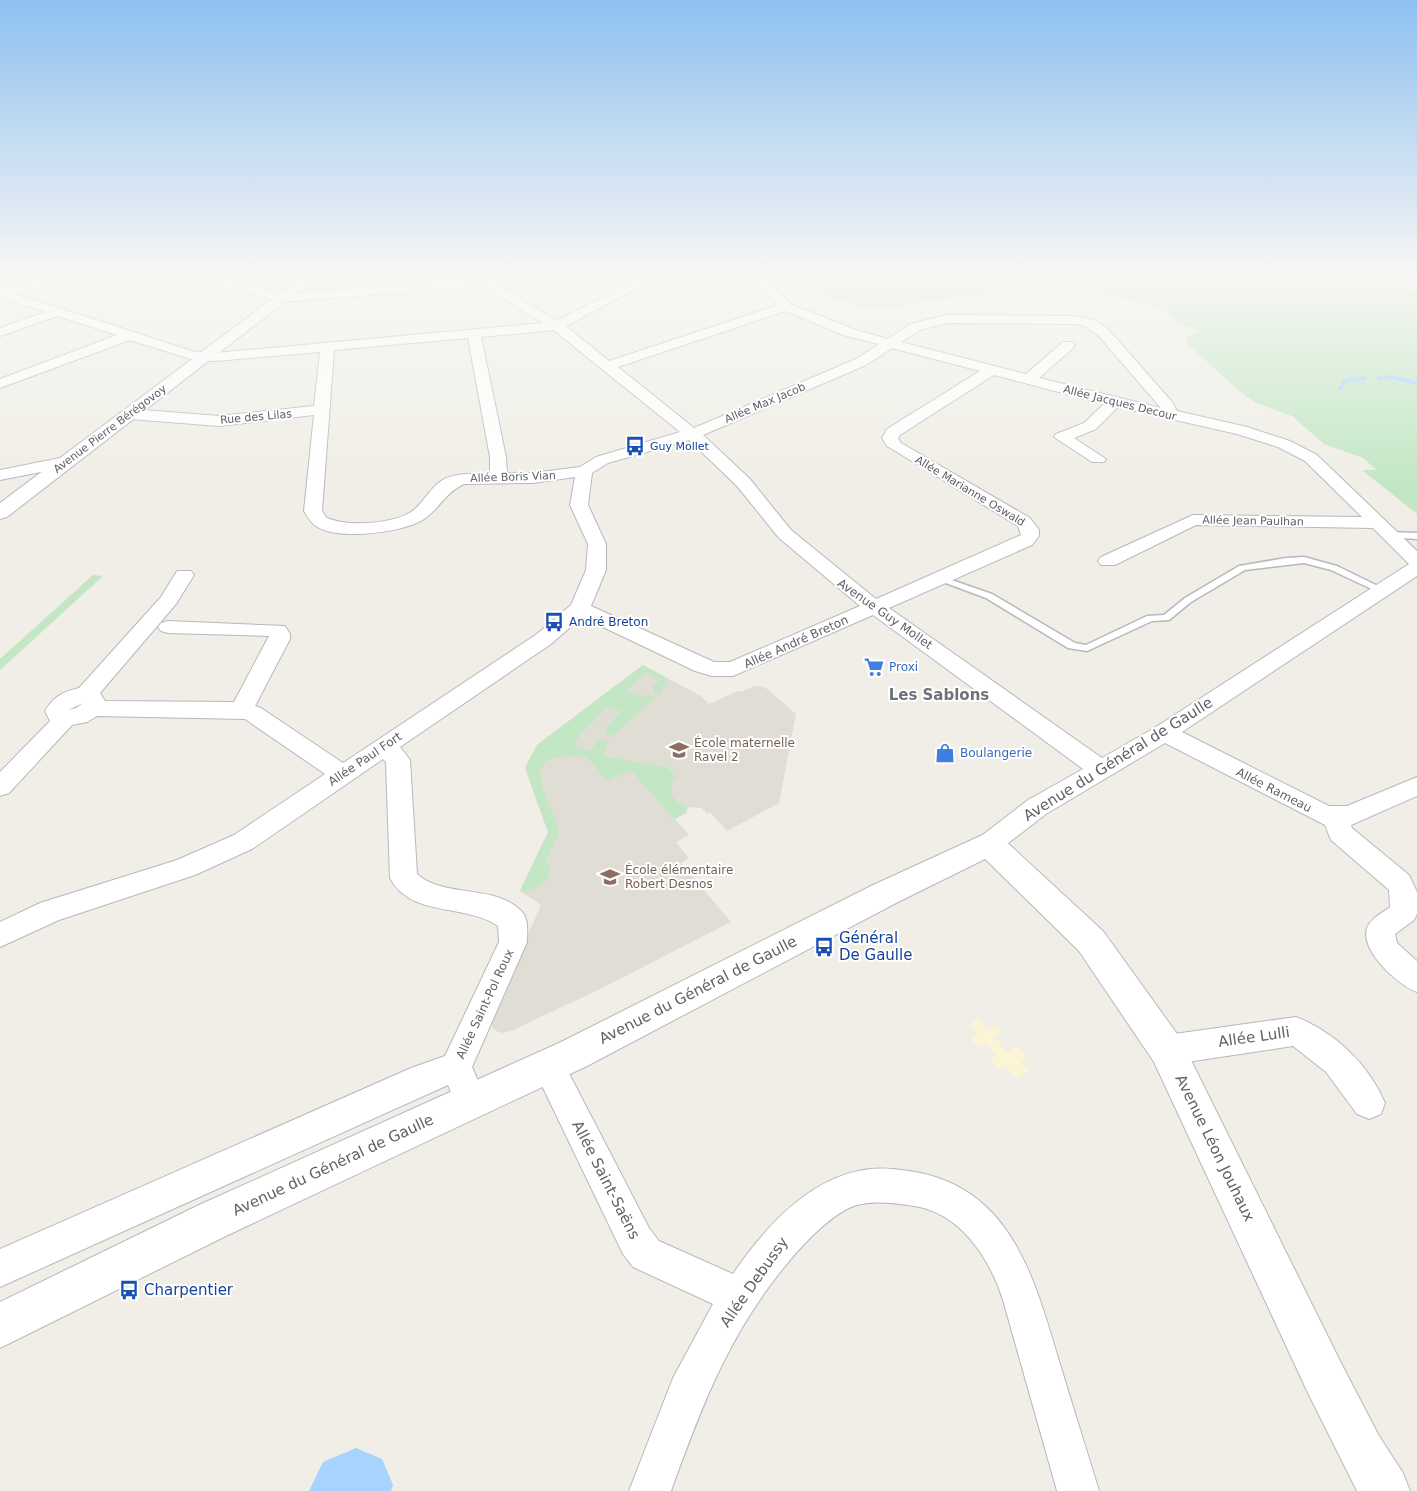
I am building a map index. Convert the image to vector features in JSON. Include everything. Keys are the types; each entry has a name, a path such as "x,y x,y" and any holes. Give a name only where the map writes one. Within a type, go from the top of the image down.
{"street":[{"path":"0,384 112,343"},
{"path":"153,343 204,357 384,343"},
{"name":"Avenue Pierre Bérégovoy","path":"0,512 223,343"},
{"path":"476,343 498,457 499,477"},
{"name":"Avenue Guy Mollet","path":"578,343 692,434 738,476 785,534 816,563 1006,708 1101,769"},
{"path":"608,366 679,343"},
{"name":"Allée Jacques Decour","path":"891,343 1167,415 1241,430 1284,444 1311,458 1417,561"},
{"name":"Allée Max Jacob","path":"692,434 842,372 891,343"},
{"name":"Allée Max Jacob","path":"1111,343 1167,405 1170,411 1167,415"},
{"path":"1028,380 1068,345"},
{"name":"Allée Boris Vian","path":"327,348 313,511 321,522 342,528 371,529 396,524 417,516 447,486 454,482 469,478 533,478 584,471 602,460 692,434"},
{"name":"Allée Marianne Oswald","path":"874,607 1025,541 1030,536 1029,526 895,446 890,438 890,434 964,390 991,370"},
{"path":"1098,458 1062,438 1090,426 1115,402"},
{"name":"Rue des Lilas","path":"130,414 219,421 321,410"},
{"path":"0,475 65,462"},
{"name":"Allée Paul Fort","path":"0,935 50,911 185,868 218,855 243,842 314,796 342,774 531,648 580,608 596,570 598,557 594,534 579,505 584,471"},
{"name":"Allée Jean Paulhan","path":"1108,562 1193,520 1384,529"},
{"name":"Avenue du Général de Gaulle","path":"0,1326 239,1207 463,1084 548,1065 909,880 989,844 1037,807 1164,733 1417,567"},
{"path":"0,787 65,719 85,714 89,702 169,600 184,575"},
{"name":"Allée André Breton","path":"580,608 703,666 722,670 741,667 874,607"},
{"path":"168,627 278,630 280,634 279,640 240,710"},
{"path":"89,702 240,710 253,713 342,774"},
{"name":"Allée Rameau","path":"1164,733 1310,809 1336,816 1349,816 1363,812 1417,786"},
{"name":"Allée Saint-Pol Roux","path":"385,746 398,760 404,878 419,892 494,908 512,920 513,942 463,1084"},
{"path":"1336,816 1340,833 1399,883 1404,893 1410,916 1381,929 1382,944 1417,979"},
{"name":"Avenue Léon Jouhaux","path":"989,844 1090,942 1141,1010 1166,1050 1328,1385 1362,1453 1385,1491"},
{"name":"Allée Lulli","path":"1166,1050 1296,1030 1315,1040 1335,1058 1355,1081 1369,1103"},
{"name":"Allée Saint-Saëns","path":"548,1065 636,1241 646,1254 740,1297"},
{"path":"0,1268 422,1079 463,1084"},
{"name":"Allée Debussy","path":"650,1491 702,1361 740,1297 778,1243 800,1220 840,1194 860,1187 883,1186 915,1188 937,1194 957,1204 971,1214 1000,1250 1013,1274 1078,1491"}],"lane":[{"path":"1384,529 1417,536"},
{"path":"940,579 989,596 1072,646 1087,648 1150,618 1166,618 1188,600 1242,568 1304,560 1334,568 1381,590"}],"shaded area":[{"name":"École élémentaire Robert Desnos","path":"643,665 701,696 709,704 738,691 760,686 766,688 796,714 779,803 727,831 710,812 707,814 702,808 688,807 686,813 675,819 689,835 676,842 689,858 681,863 731,922 598,990 511,1031 503,1033 496,1031 490,1021 541,905 520,891 548,832 525,768 537,745"}],"green space":[{"path":"1188,343 1417,343 1417,514 1362,470 1377,470 1363,458 1324,444 1292,416 1256,403 1239,391"},
{"path":"93,575 103,576 0,670 0,659"},
{"path":"643,665 667,678 660,695 656,694 652,687 660,680 645,673 626,691 641,697 649,695 655,698 612,736 606,734 605,730 621,711 607,707 583,731 574,747 591,750 598,740 609,741 602,756 667,767 676,778 672,783 671,794 677,802 688,807 686,813 674,819 631,770 608,781 586,757 563,757 545,762 541,770 541,779 559,832 546,861 550,869 549,875 540,886 531,890 520,891 548,832 525,768 537,745"}],"sand":[{"path":"979,1019 988,1030 996,1026 1001,1032 994,1037 1007,1052 1018,1046 1027,1056 1020,1061 1029,1071 1016,1079 1007,1068 998,1069 990,1060 997,1055 985,1042 978,1047 971,1040 978,1034 970,1024"}],"waterway":[{"path":"1379,378 1391,377 1417,383"},
{"path":"1340,389 1345,381 1365,378"},
{"path":"346,1491 349,1488 352,1490 356,1485"}],"place":[{"name":"Guy Mollet","path":"635,446"},
{"name":"André Breton","path":"554,622"},
{"name":"Proxi","path":"874,667"},
{"name":"École maternelle Ravel 2","path":"679,750"},
{"name":"Boulangerie","path":"945,753"},
{"name":"École élémentaire Robert Desnos","path":"610,877"},
{"name":"Général De Gaulle","path":"824,947"},
{"name":"Charpentier","path":"129,1290"}],"district":[{"name":"Les Sablons","path":"939,695"}]}
